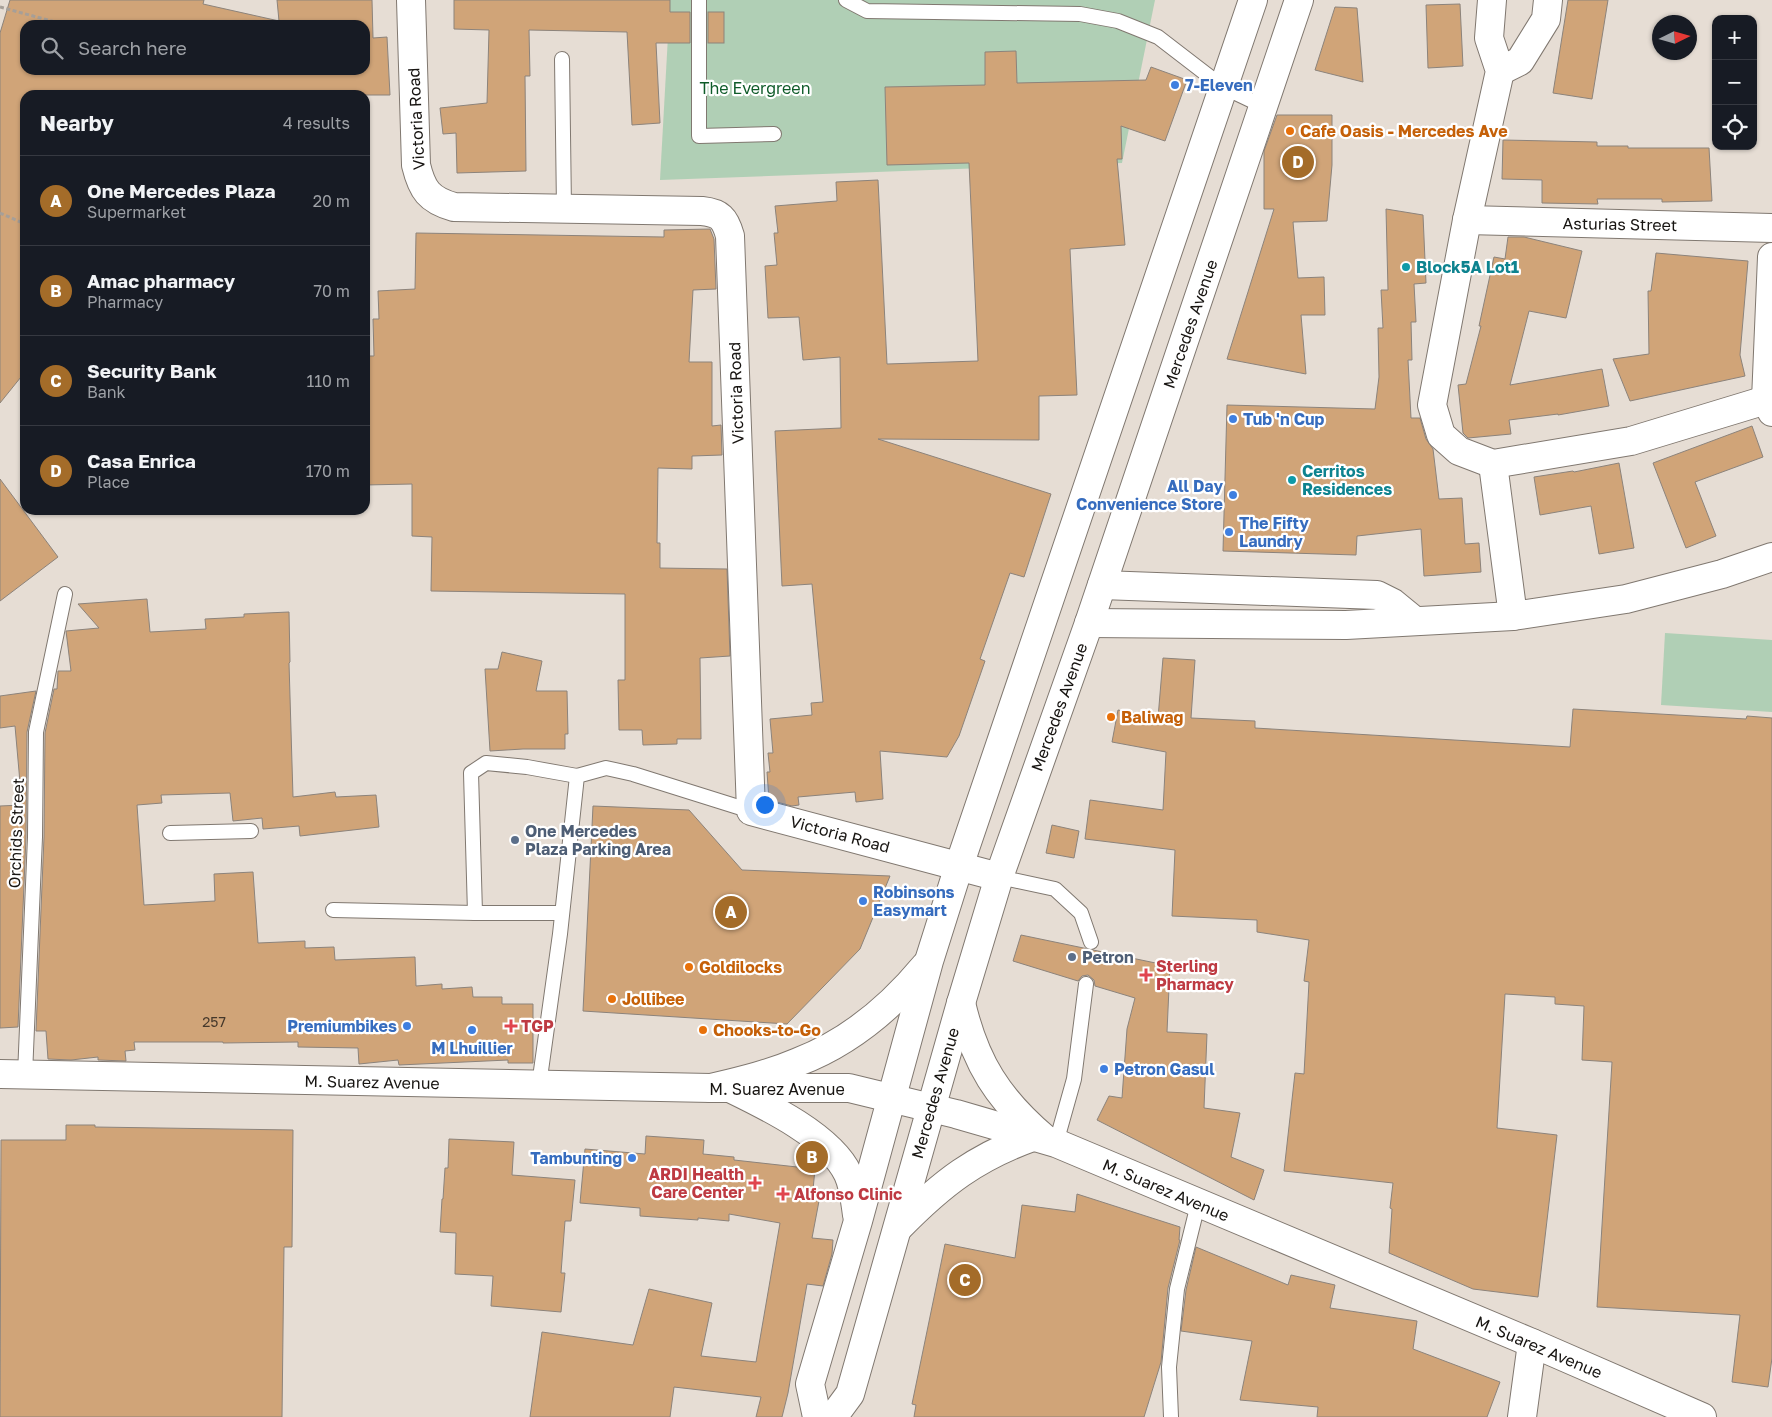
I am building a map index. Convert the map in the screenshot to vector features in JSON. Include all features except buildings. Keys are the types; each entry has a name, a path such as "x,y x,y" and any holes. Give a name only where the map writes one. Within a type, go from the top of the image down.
{"street":[{"name":"Victoria Road","path":"411,0 416,165 420,181 427,193 439,203 454,207 707,212 721,217 727,224 730,236 751,811 999,877"},
{"path":"817,1417 810,1384 858,1221 929,961 959,866 1253,0"},
{"name":"Mercedes Avenue","path":"833,1417 850,1394 961,1003 999,877 1090,623 1299,0"},
{"path":"1492,0 1489,38 1500,71 1467,220 1432,405 1441,435 1459,452 1492,464 1631,441 1769,406 1772,257"},
{"path":"1500,71 1520,61 1546,19 1548,0"},
{"name":"Asturias Street","path":"1467,220 1772,228"},
{"path":"1492,464 1513,616"},
{"path":"1090,623 1346,624 1513,616 1626,600 1722,574 1772,557"},
{"path":"1102,585 1377,596 1393,603 1415,621"},
{"path":"721,1088 806,1059 833,1045 886,1007 906,988 929,961"},
{"path":"961,1003 975,1050 994,1087 1021,1118 1045,1140"},
{"name":"M. Suarez Avenue","path":"13,1075 721,1088 849,1088 931,1108 1045,1140 1532,1343 1702,1417"},
{"path":"721,1088 794,1123 829,1150 848,1174 854,1192 858,1221"},
{"path":"898,1228 928,1198 958,1174 1001,1149 1045,1140"},
{"path":"1522,1417 1532,1343"}],"lane":[{"path":"698,0 699,136 774,134"},
{"path":"846,0 867,11 1080,14 1118,21 1158,37 1223,87 1263,106"},
{"path":"562,59 564,209"},
{"path":"1300,592 1301,624"},
{"name":"Orchids Street","path":"13,1075 35,838 36,732 65,594"},
{"path":"474,913 471,774 486,763 527,767 578,776 606,768 633,774 751,811"},
{"path":"539,1085 578,776"},
{"path":"170,832 251,831"},
{"path":"999,877 1055,889 1081,913 1091,942"},
{"path":"333,910 562,913"},
{"path":"1045,1140 1074,1079 1086,984"},
{"path":"1172,1417 1169,1367 1176,1290 1198,1204"}],"path":[{"path":"0,7 48,20"},
{"path":"0,213 20,222"}],"green space":[{"name":"The Evergreen","path":"670,0 1155,0 1122,163 660,180"},
{"path":"1665,633 1772,640 1772,712 1661,705"}],"place":[{"name":"7-Eleven","path":"1175,85"},
{"name":"Cafe Oasis - Mercedes Ave","path":"1290,131"},
{"name":"Casa Enrica","path":"1298,162"},
{"name":"Block5A Lot1","path":"1406,267"},
{"name":"Tub 'n Cup","path":"1233,419"},
{"name":"Cerritos Residences","path":"1292,480"},
{"name":"All Day Convenience Store","path":"1233,495"},
{"name":"The Fifty Laundry","path":"1229,532"},
{"name":"Baliwag","path":"1111,717"},
{"name":"One Mercedes Plaza Parking Area","path":"515,840"},
{"name":"Robinsons Easymart","path":"863,901"},
{"name":"One Mercedes Plaza","path":"731,912"},
{"name":"Petron","path":"1072,957"},
{"name":"Goldilocks","path":"689,967"},
{"name":"Sterling Pharmacy","path":"1146,975"},
{"name":"Jollibee","path":"612,999"},
{"name":"Premiumbikes","path":"407,1026"},
{"name":"TGP","path":"511,1026"},
{"name":"M Lhuillier","path":"472,1030"},
{"name":"Chooks-to-Go","path":"703,1030"},
{"name":"Petron Gasul","path":"1104,1069"},
{"name":"Amac pharmacy","path":"812,1157"},
{"name":"Tambunting","path":"632,1158"},
{"name":"ARDI Health Care Center","path":"755,1183"},
{"name":"Alfonso Clinic","path":"783,1194"},
{"name":"Security Bank","path":"965,1280"}]}
